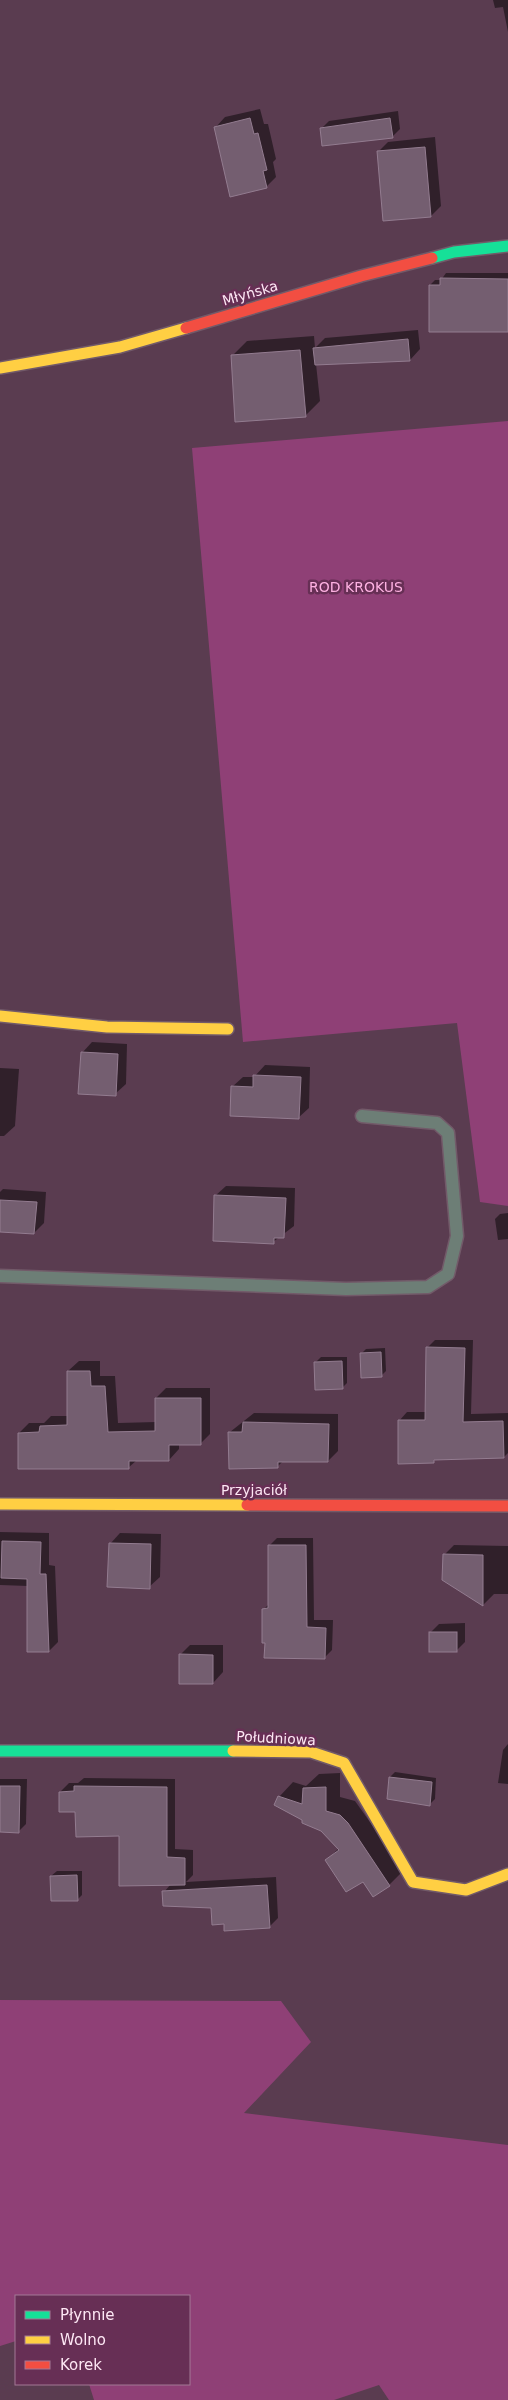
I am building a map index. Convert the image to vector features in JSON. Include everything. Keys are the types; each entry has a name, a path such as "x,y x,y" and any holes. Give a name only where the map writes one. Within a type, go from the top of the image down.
{"street":[{"name":"Młyńska","path":"0,368 120,347 444,254 508,246"},
{"path":"0,1016 107,1027 228,1029"},
{"name":"Przyjaciół","path":"0,1504 508,1506"},
{"name":"Południowa","path":"0,1751 311,1752 344,1763 413,1882 466,1890 508,1874"}],"lane":[{"path":"0,1276 346,1289 428,1287 448,1274 457,1236 448,1132 438,1123 362,1116"}],"green space":[{"name":"ROD KROKUS","path":"508,421 508,1206 480,1202 457,1023 243,1042 192,448"},
{"path":"0,2000 281,2001 311,2042 244,2113 508,2145 508,2400 389,2400 379,2385 334,2400 94,2400 89,2385 190,2385 190,2295 15,2295 15,2341 0,2346"}],"building":[{"path":"250,118 254,134 258,133 267,170 263,171 267,188 230,197 214,127"},
{"path":"390,118 393,138 322,146 320,128"},
{"path":"425,147 431,217 383,221 377,151"},
{"path":"440,278 508,279 508,332 429,332 429,285 440,285"},
{"path":"408,339 410,361 315,365 313,348"},
{"path":"300,350 306,417 235,422 231,355"},
{"path":"81,1052 118,1054 116,1096 78,1094"},
{"path":"253,1075 301,1077 299,1119 230,1116 231,1086 253,1087"},
{"path":"214,1195 286,1198 284,1238 274,1238 274,1244 213,1241"},
{"path":"0,1200 37,1202 34,1234 0,1232"},
{"path":"426,1347 465,1348 463,1422 503,1421 504,1458 434,1460 434,1463 398,1464 398,1420 425,1420"},
{"path":"381,1352 382,1377 361,1378 360,1353"},
{"path":"342,1361 343,1389 315,1390 314,1362"},
{"path":"67,1371 90,1371 91,1386 105,1386 108,1432 155,1431 155,1398 201,1398 201,1445 169,1445 169,1461 129,1461 129,1469 18,1469 18,1433 39,1432 40,1426 67,1425"},
{"path":"243,1422 329,1424 328,1462 278,1462 278,1468 229,1469 228,1432 242,1432"},
{"path":"2,1541 41,1542 40,1574 46,1574 49,1652 27,1652 27,1579 1,1578"},
{"path":"109,1543 151,1544 150,1589 107,1587"},
{"path":"268,1545 306,1545 307,1627 326,1628 325,1659 264,1658 265,1643 262,1643 262,1609 268,1608"},
{"path":"443,1554 483,1555 483,1606 442,1580"},
{"path":"429,1632 457,1632 457,1652 429,1652"},
{"path":"179,1654 213,1655 213,1684 179,1684"},
{"path":"389,1777 432,1782 430,1806 387,1799"},
{"path":"0,1786 20,1786 19,1833 0,1832"},
{"path":"74,1786 167,1787 167,1857 185,1858 185,1885 119,1886 119,1836 76,1837 75,1812 59,1812 59,1792 74,1791"},
{"path":"326,1787 326,1811 340,1815 348,1823 390,1886 373,1897 363,1882 346,1892 325,1860 339,1850 321,1831 302,1823 302,1820 274,1805 278,1796 302,1804 303,1788"},
{"path":"77,1875 78,1901 51,1901 50,1876"},
{"path":"267,1885 270,1928 224,1931 224,1924 212,1925 211,1908 163,1906 162,1891"}],"traffic: fast":[{"path":"432,258 454,252 508,246"},
{"path":"0,1751 233,1751"}],"traffic: slow":[{"path":"0,368 120,347 186,328"},
{"path":"0,1016 107,1027 228,1029"},
{"path":"0,1504 247,1505"},
{"path":"233,1751 311,1752 344,1763 413,1882 466,1890 508,1874"}],"traffic: jam":[{"path":"186,328 361,276 432,258"},
{"path":"247,1505 508,1506"}]}
